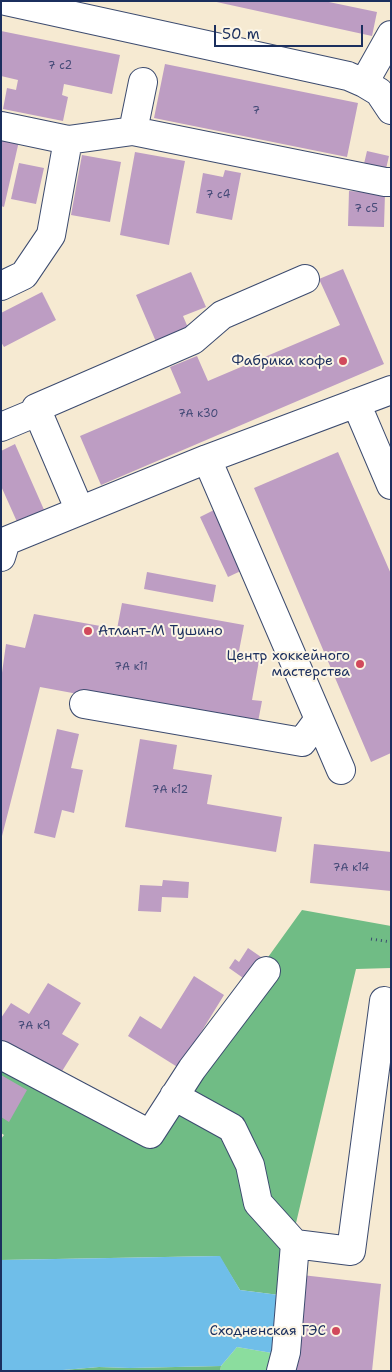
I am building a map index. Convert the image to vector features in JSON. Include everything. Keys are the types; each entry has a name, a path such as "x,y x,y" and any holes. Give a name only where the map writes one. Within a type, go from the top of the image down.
{"street":[{"path":"6,1 348,76 379,92 391,110"},
{"path":"364,83 391,35"},
{"path":"133,131 143,82"},
{"path":"1,126 68,140 133,131 391,182"},
{"path":"1,286 24,275 51,235 68,140"},
{"path":"80,510 36,408 193,340 222,315 305,279"},
{"path":"1,557 6,541 207,459 391,390"},
{"path":"356,403 391,485"},
{"path":"1,427 37,412"},
{"path":"207,459 341,770"},
{"path":"84,704 302,742 319,719"},
{"path":"1,1055 150,1134 192,1069 266,971"},
{"path":"174,1096 232,1128 250,1165 258,1203 294,1244 351,1251 384,1001"},
{"path":"282,1371 286,1352 294,1244"}],"path":[{"path":"371,939 391,942"}],"green space":[{"path":"302,910 391,926 391,968 356,969 279,1295 240,1290 219,1256 1,1260 1,1139 4,1135 1,1133 1,1067 137,1139"},
{"path":"237,1347 272,1353 269,1371 220,1371 221,1366"},
{"path":"221,1366 220,1371 51,1371 99,1367"}],"water":[{"path":"220,1256 240,1290 279,1295 272,1353 237,1347 221,1366 99,1367 51,1371 1,1371 1,1260"}],"building":[{"path":"212,1 324,1 377,12 372,36"},
{"path":"1,31 120,55 112,94 64,84 62,95 68,97 63,121 3,109 7,88 16,90 18,80 1,76"},
{"path":"165,64 358,103 347,157 154,118"},
{"path":"1,137 19,141 4,207 1,206"},
{"path":"367,151 389,156 385,173 363,168"},
{"path":"135,152 185,161 169,245 120,235"},
{"path":"82,155 121,162 110,222 71,215"},
{"path":"19,163 44,168 36,204 11,199"},
{"path":"225,170 241,173 232,220 196,213 203,173 223,177"},
{"path":"349,191 385,193 384,227 348,226"},
{"path":"343,269 384,364 101,485 80,436 181,393 170,367 197,356 208,381 340,325 319,279"},
{"path":"191,272 206,307 183,316 189,330 157,344 136,295"},
{"path":"42,292 56,320 4,347 1,342 1,313"},
{"path":"15,444 45,512 18,524 1,486 1,451"},
{"name":"Центр хоккейного мастерства","path":"338,452 391,574 391,753 371,762 254,488"},
{"path":"216,509 245,569 228,577 200,517"},
{"path":"147,572 216,585 213,602 144,589"},
{"path":"122,603 244,625 239,651 260,655 252,700 262,701 257,727 40,687 1,840 1,680 6,644 25,648 34,614 117,629"},
{"path":"57,729 79,734 71,768 83,770 74,813 62,810 55,838 34,833"},
{"path":"140,739 177,745 173,769 212,775 207,804 282,817 276,852 125,827"},
{"path":"314,844 391,852 391,891 310,883"},
{"path":"163,880 189,882 188,898 162,897 161,912 138,911 140,885 162,886"},
{"path":"248,948 261,957 246,980 229,968 235,959 239,962"},
{"path":"194,976 224,995 179,1068 128,1036 140,1016 161,1029"},
{"path":"48,983 81,1003 62,1034 79,1044 59,1076 1,1040 1,1018 11,1003 29,1014"},
{"path":"1,1075 27,1090 9,1122 1,1117"},
{"name":"Сходненская ГЭС","path":"302,1275 381,1284 372,1371 291,1371"}],"place":[{"name":"Фабрика кофе","path":"343,361"},
{"name":"Атлант-М Тушино","path":"88,631"},
{"name":"Центр хоккейного мастерства","path":"360,664"},
{"name":"Сходненская ГЭС","path":"336,1331"}]}
